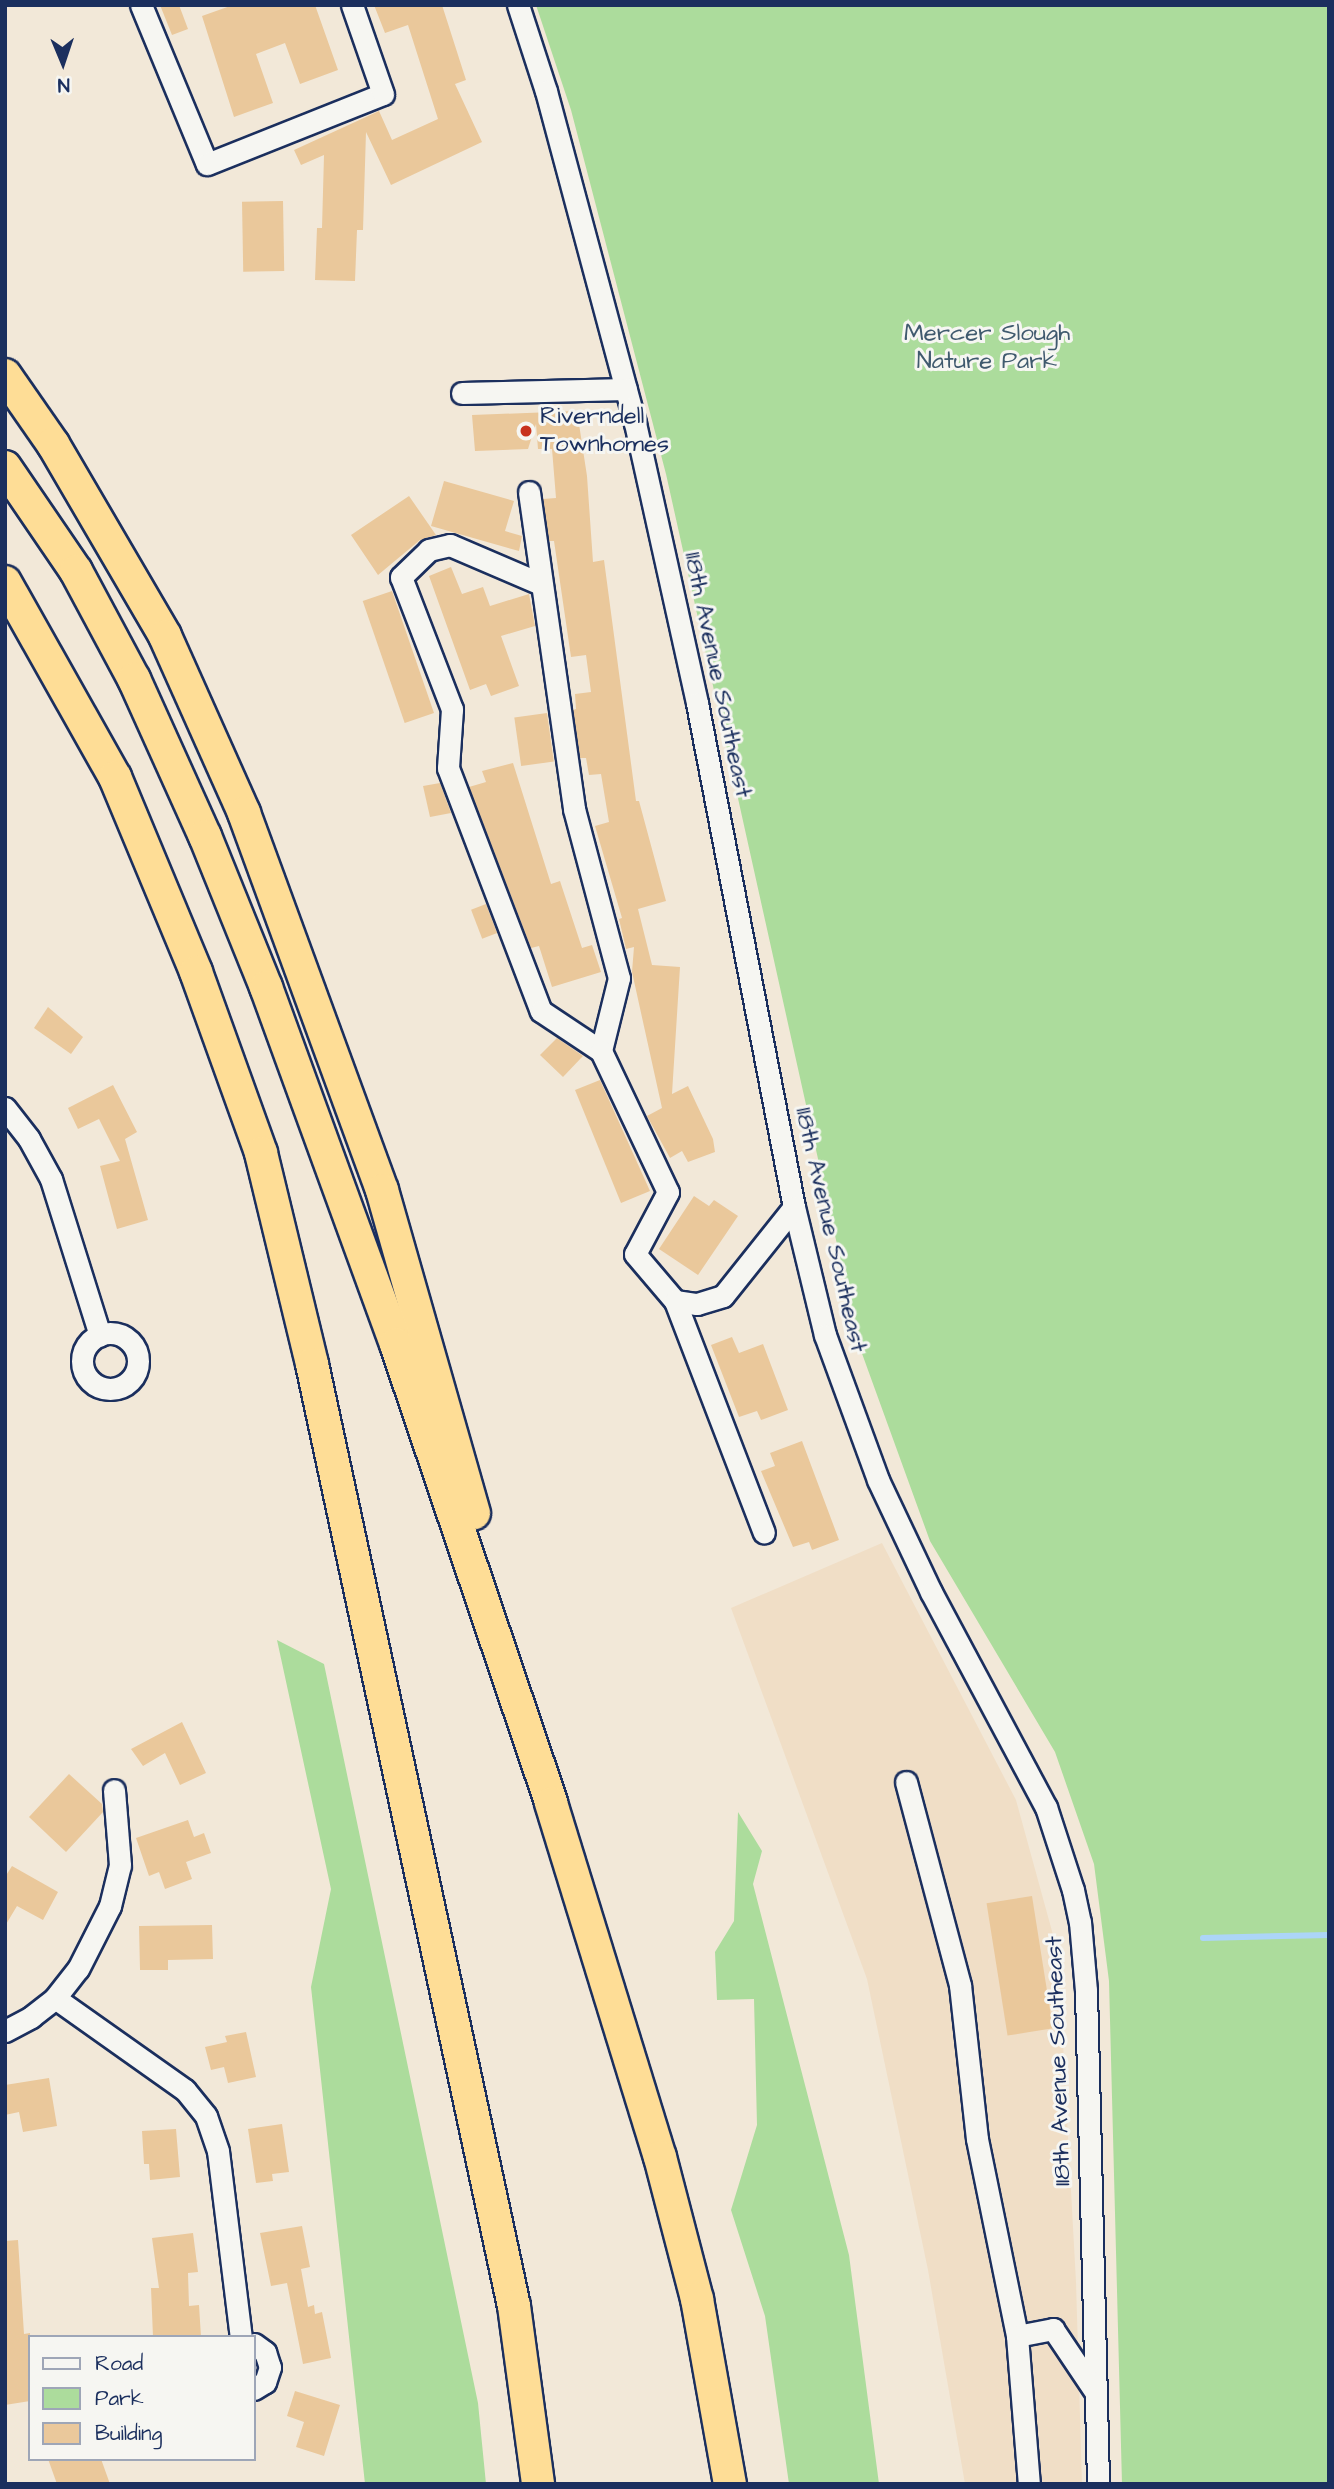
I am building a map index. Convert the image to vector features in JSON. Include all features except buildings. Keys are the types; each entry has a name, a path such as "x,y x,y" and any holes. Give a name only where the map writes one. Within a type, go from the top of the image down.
{"highway":[{"path":"5,375 53,444 164,636 249,826 382,1190 477,1525 551,1803"},
{"path":"5,467 76,570 134,679 210,848 266,987 396,1344 551,1803 664,2170 697,2299 730,2484"},
{"path":"5,582 115,777 196,972 261,1153 312,1364 514,2306 538,2484"}],"street":[{"path":"141,5 207,164 383,94 352,5"},
{"name":"118th Avenue Southeast","path":"518,5 549,104 626,389 697,703 794,1207 825,1335 864,1449 931,1592 1046,1807 1073,1890 1080,1922 1086,1991 1098,2484"},
{"path":"462,393 626,389"},
{"path":"529,492 574,809 619,978 601,1051"},
{"path":"541,584 450,545 429,550 401,577 453,709 448,768 541,1011 601,1051 668,1192 635,1254 675,1301 764,1533"},
{"path":"5,1108 29,1139 51,1179 100,1335"},
{"path":"675,1301 697,1304 723,1296 794,1207"},
{"path":"906,1782 960,1985 977,2140 1017,2336 1029,2484"},
{"path":"5,2031 31,2017 55,1998 90,1946 116,1889 120,1865 114,1790"},
{"path":"55,1998 185,2090 206,2116 218,2151 241,2335"},
{"path":"1017,2336 1053,2329 1096,2393"},
{"path":"256,2345 265,2351 271,2367 265,2382 256,2388"}],"shaded area":[{"path":"882,1543 1016,1800 1058,1953 1076,2282 1082,2484 965,2484 928,2270 867,1979 731,1608"}],"green space":[{"name":"Mercer Slough Nature Park","path":"536,5 1329,5 1329,2484 1122,2484 1109,1981 1094,1864 1055,1752 930,1541 860,1348 666,474 571,110"},
{"path":"277,1640 324,1664 478,2403 486,2484 365,2484 311,1987 331,1889"},
{"path":"738,1812 762,1851 753,1884 849,2255 879,2484 789,2484 765,2316 731,2210 757,2125 754,1999 717,2000 715,1952 734,1921"}],"waterway":[{"path":"1203,1938 1329,1935"}],"place":[{"name":"Riverndell Townhomes","path":"526,431"}]}
